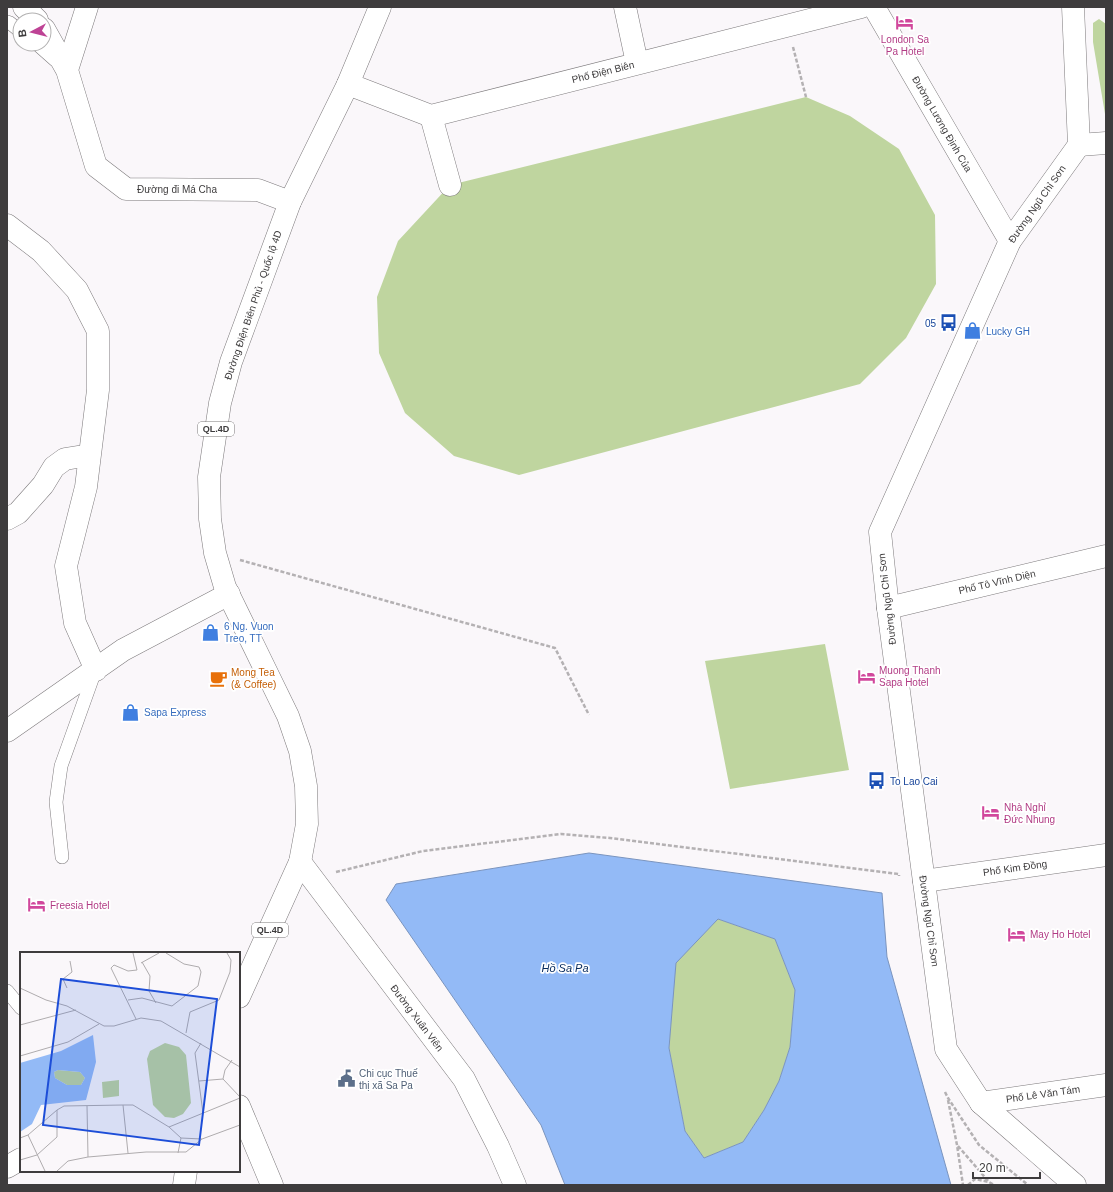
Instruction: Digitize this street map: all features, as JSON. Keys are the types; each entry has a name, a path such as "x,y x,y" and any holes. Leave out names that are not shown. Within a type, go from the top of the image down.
{"street":[{"path":"67,70 87,7"},
{"name":"Đường Điện Biên Phủ - Quốc lộ 4D","path":"240,996 306,870 306,786 300,751 288,716 225,587 215,553 210,519 209,476 220,403 231,362 290,202 348,84 380,7"},
{"path":"625,7 637,63"},
{"name":"Phố Điện Biên","path":"431,116 861,7"},
{"name":"Đường Lương Định Của","path":"874,7 1010,241"},
{"path":"1073,7 1079,145 1106,143"},
{"name":"Đường đi Má Cha","path":"52,44 67,70 96,166 126,189 258,190 290,202"},
{"path":"348,84 431,116 450,185"},
{"name":"Đường Ngũ Chỉ Sơn","path":"1076,1185 981,1103 946,1049 888,608 880,532 1010,241 1079,145"},
{"path":"7,225 42,251 78,290 98,331 98,390 86,487 66,566 75,624 96,670"},
{"path":"7,519 18,513 43,485 54,467 65,459 90,455"},
{"name":"Phố Tô Vĩnh Diện","path":"888,608 1106,556"},
{"path":"7,731 123,650 229,594"},
{"name":"Phố Kim Đồng","path":"924,881 1106,855"},
{"name":"Đường Xuân Viên","path":"306,870 464,1079 498,1146 515,1185"},
{"name":"Phố Lê Văn Tám","path":"981,1103 1106,1085"},
{"path":"240,1108 272,1185"},
{"path":"7,1167 20,1159"},
{"path":"184,1185 186,1172"}],"lane":[{"path":"46,52 67,70"},
{"path":"62,857 56,802 61,766 96,670"},
{"path":"7,991 20,1007"}],"path":[{"path":"787,26 806,97"},
{"path":"215,553 555,648 589,715"},
{"path":"306,870 423,851 561,834 610,838 899,874 900,882"},
{"path":"945,1091 979,1145 1028,1185"},
{"path":"948,1098 963,1185"},
{"path":"957,1145 991,1184"},
{"path":"968,1185 975,1179 991,1184"}],"green space":[{"path":"1099,19 1106,24 1106,115 1093,42 1093,23"},
{"path":"806,97 850,116 899,149 935,215 936,284 906,338 860,384 519,475 454,456 405,413 379,353 377,297 398,241 450,185"},
{"path":"825,644 849,770 730,789 705,661"},
{"path":"718,919 775,939 795,990 790,1047 779,1081 764,1110 743,1142 704,1158 685,1131 669,1048 675,963"}],"water":[{"name":"Hồ Sa Pa","path":"589,853 882,893 887,957 951,1185 565,1185 541,1125 386,900 396,884","holes":["718,919 775,939 795,990 790,1047 779,1081 764,1110 743,1142 704,1158 685,1131 669,1048 676,963"]}],"place":[{"name":"London Sa Pa Hotel","path":"905,22"},
{"name":"05","path":"949,323"},
{"name":"Lucky GH","path":"973,331"},
{"name":"6 Ng. Vuon Treo, TT","path":"211,632"},
{"name":"Muong Thanh Sapa Hotel","path":"866,676"},
{"name":"Mong Tea (& Coffee)","path":"218,678"},
{"name":"Sapa Express","path":"131,712"},
{"name":"To Lao Cai","path":"877,781"},
{"name":"Nhà Nghỉ Đức Nhung","path":"991,813"},
{"name":"Freesia Hotel","path":"37,905"},
{"name":"May Ho Hotel","path":"1017,934"},
{"name":"Chi cục Thuế thị xã Sa Pa","path":"346,1079"}]}
